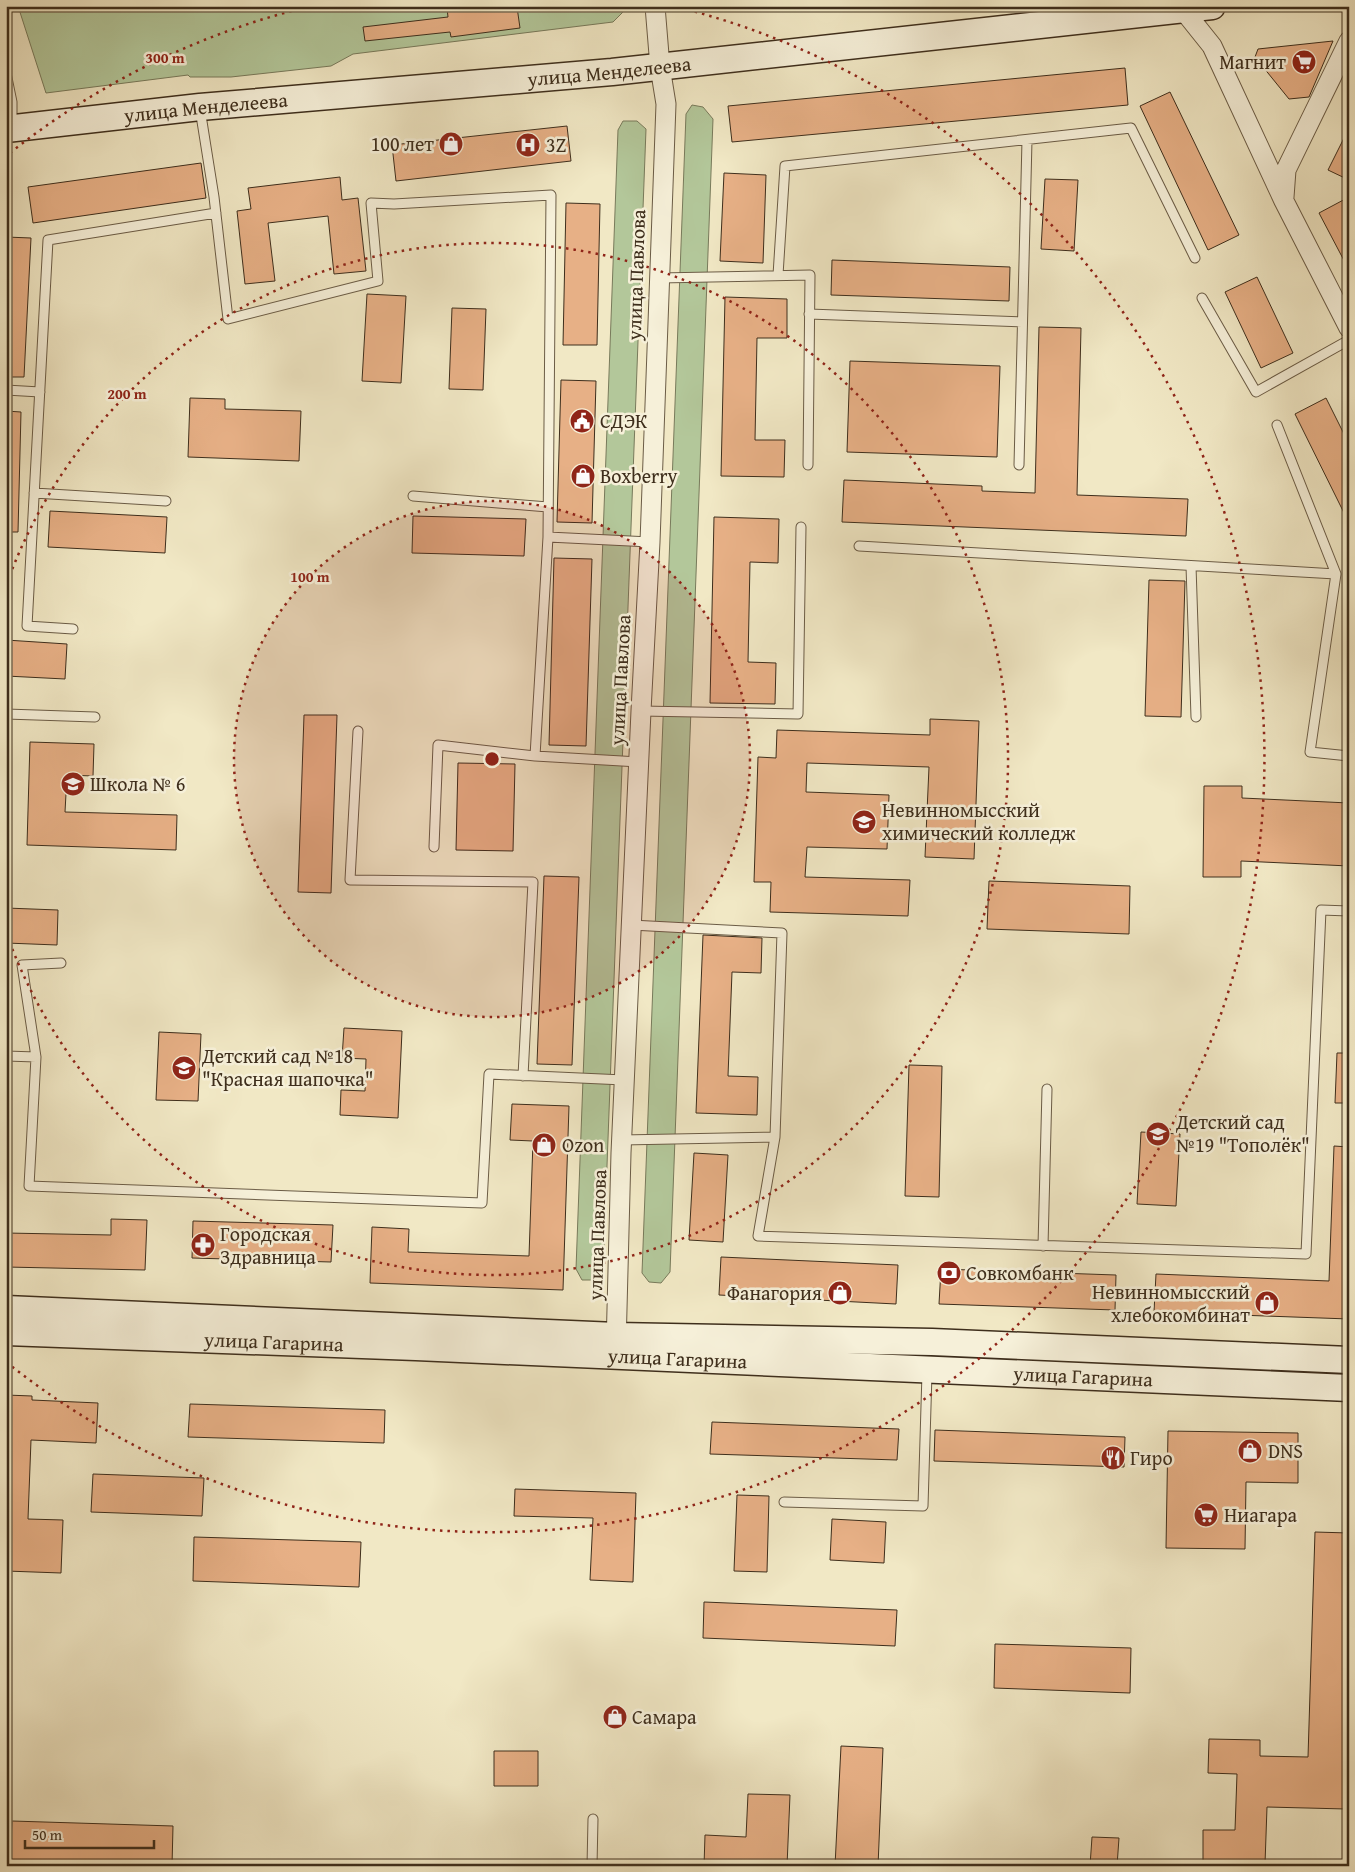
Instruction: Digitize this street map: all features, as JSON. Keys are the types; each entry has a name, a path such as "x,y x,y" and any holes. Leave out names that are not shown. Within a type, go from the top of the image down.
{"main road":[{"name":"улица Менделеева","path":"9,129 200,107 660,67 1212,6"},
{"name":"улица Гагарина","path":"6,1309 616,1346 927,1370 1349,1388"},
{"name":"улица Гагарина","path":"6,1332 616,1346 932,1342 1349,1360"}],"street":[{"name":"улица Павлова","path":"616,1346 624,1080 650,542 658,278 666,104 660,67 655,6"},
{"path":"1181,8 1212,46 1284,201 1349,328"},
{"path":"1284,201 1286,170 1349,41"}],"lane":[{"path":"6,73 12,102 9,129"},
{"path":"200,107 216,213 228,319 378,281 371,203 394,204 551,195 548,537 535,756"},
{"path":"778,275 785,166 1132,128 1195,258"},
{"path":"1019,465 1027,140"},
{"path":"73,629 27,626 48,240 216,213"},
{"path":"658,278 810,275 808,465"},
{"path":"1202,298 1256,392 1349,340"},
{"path":"809,314 1022,322"},
{"path":"6,390 40,392"},
{"path":"1278,425 1336,574 1310,752 1349,756"},
{"path":"34,493 166,501"},
{"path":"413,496 548,507"},
{"path":"641,711 798,714 801,527"},
{"path":"548,537 650,542"},
{"path":"859,546 1336,574"},
{"path":"1191,566 1196,718"},
{"path":"6,714 96,717"},
{"path":"358,731 350,880 533,882 523,1076"},
{"path":"434,847 438,745 535,756 639,762"},
{"path":"631,925 782,933 775,1137 758,1236 1306,1254 1321,910 1349,911"},
{"path":"61,964 22,965 36,1057 29,1186 482,1204 489,1074 624,1080"},
{"path":"6,1056 36,1057"},
{"path":"1043,1246 1047,1089"},
{"path":"622,1140 775,1137"},
{"path":"784,1502 923,1506 927,1370"},
{"path":"592,1866 594,1819"}],"green space":[{"path":"18,6 629,6 613,22 353,54 331,66 231,77 190,77 188,75 46,93"},
{"path":"692,105 703,107 713,119 670,1272 661,1283 649,1282 642,1273 686,114"},
{"path":"623,121 637,121 646,129 603,1272 597,1280 582,1280 576,1269 618,130"}],"building":[{"path":"459,6 505,6 505,9 517,7 520,28 451,37 450,32 365,41 363,27 448,17 447,8"},
{"path":"1333,41 1309,97 1289,99 1255,57 1258,49"},
{"path":"1125,68 1128,105 732,142 728,106"},
{"path":"1170,92 1239,235 1208,250 1140,106"},
{"path":"567,126 571,161 396,181 392,145"},
{"path":"1349,128 1349,180 1328,170"},
{"path":"201,163 206,198 33,223 28,187"},
{"path":"724,173 766,175 763,263 720,261"},
{"path":"340,177 342,200 358,198 366,271 334,274 328,216 268,223 275,281 245,284 237,211 251,209 248,188"},
{"path":"1045,179 1078,180 1074,251 1041,249"},
{"path":"1349,197 1349,270 1319,213"},
{"path":"566,203 600,204 597,345 563,345"},
{"path":"6,237 31,238 24,377 6,377"},
{"path":"832,260 1010,267 1009,301 831,295"},
{"path":"1257,277 1293,353 1261,368 1225,292"},
{"path":"367,294 406,296 401,383 362,381"},
{"path":"725,297 787,299 787,338 757,338 755,440 785,440 784,477 721,476"},
{"path":"452,308 486,309 483,390 449,389"},
{"path":"1039,327 1081,328 1077,495 1188,499 1186,536 842,522 844,480 982,486 982,491 1035,493"},
{"path":"850,361 1000,366 997,457 847,452"},
{"path":"561,380 596,381 592,523 557,522"},
{"path":"190,398 225,399 225,409 301,411 299,461 188,457"},
{"path":"1326,398 1349,444 1349,523 1295,414"},
{"path":"6,411 21,412 18,532 6,532"},
{"path":"50,511 167,517 165,553 48,547"},
{"path":"413,516 526,519 524,556 412,553"},
{"path":"714,517 779,519 778,563 750,562 748,662 776,663 775,704 710,703"},
{"path":"554,558 592,559 586,746 549,745"},
{"path":"1149,580 1185,581 1181,717 1145,716"},
{"path":"6,640 67,644 65,679 6,676"},
{"path":"304,715 337,715 331,893 298,892"},
{"path":"930,719 979,721 974,859 925,857 929,767 807,763 806,792 889,795 887,849 807,847 805,877 910,880 908,916 770,912 771,882 754,882 758,757 776,758 777,730 930,735"},
{"path":"30,742 94,744 93,776 67,775 65,812 177,815 176,850 27,845"},
{"path":"458,763 515,764 513,851 456,850"},
{"path":"1204,786 1242,786 1242,798 1349,803 1349,866 1241,861 1241,877 1203,877"},
{"path":"544,876 579,877 572,1065 537,1064"},
{"path":"989,881 1130,886 1129,934 987,929"},
{"path":"6,908 58,910 57,945 6,943"},
{"path":"703,935 762,938 761,973 732,972 728,1076 758,1077 757,1115 696,1113"},
{"path":"344,1028 402,1031 398,1118 340,1115 341,1090 365,1091 366,1059 342,1058"},
{"path":"159,1032 201,1034 198,1101 156,1100"},
{"path":"1337,1053 1349,1053 1349,1103 1335,1103"},
{"path":"909,1065 942,1066 939,1197 905,1196"},
{"path":"512,1104 569,1106 563,1290 370,1283 372,1227 409,1229 408,1252 529,1256 533,1141 510,1140"},
{"path":"1141,1132 1180,1134 1176,1206 1137,1204"},
{"path":"1334,1146 1349,1147 1349,1319 1154,1312 1156,1274 1329,1281"},
{"path":"694,1153 728,1155 723,1242 689,1240"},
{"path":"111,1219 147,1220 145,1270 6,1267 6,1233 111,1235"},
{"path":"193,1221 333,1225 331,1262 192,1258"},
{"path":"721,1257 898,1265 896,1304 719,1295"},
{"path":"941,1269 1116,1275 1115,1310 939,1304"},
{"path":"6,1395 32,1396 32,1400 98,1403 96,1443 31,1440 28,1519 63,1520 61,1573 6,1571"},
{"path":"190,1404 385,1410 384,1443 188,1437"},
{"path":"712,1422 899,1429 897,1460 710,1454"},
{"path":"935,1430 1125,1437 1124,1467 934,1461"},
{"name":"Ниагара","path":"1168,1431 1298,1433 1298,1483 1246,1482 1245,1549 1166,1548"},
{"path":"93,1474 204,1478 202,1516 91,1512"},
{"path":"515,1489 636,1493 633,1582 590,1580 593,1518 514,1516"},
{"path":"737,1495 769,1496 767,1572 734,1571"},
{"path":"832,1519 886,1522 884,1563 830,1560"},
{"path":"1315,1532 1349,1533 1349,1712 1346,1809 1267,1807 1265,1864 1203,1864 1203,1830 1235,1830 1237,1774 1208,1773 1209,1739 1260,1740 1260,1756 1308,1757"},
{"path":"194,1537 361,1542 359,1587 193,1581"},
{"path":"704,1602 897,1610 895,1646 703,1638"},
{"path":"995,1644 1131,1648 1130,1693 994,1688"},
{"path":"841,1746 883,1748 878,1866 835,1866"},
{"path":"494,1751 538,1751 538,1786 494,1786"},
{"path":"748,1794 790,1795 787,1866 704,1866 705,1835 746,1837"},
{"path":"12,1821 173,1826 172,1866 10,1862"},
{"path":"1092,1837 1119,1838 1117,1866 1090,1866"}],"place":[{"name":"Магнит","path":"1304,62"},
{"name":"100 лет","path":"451,144"},
{"name":"3Z","path":"528,145"},
{"name":"СДЭК","path":"582,421"},
{"name":"Boxberry","path":"583,476"},
{"name":"Школа № 6","path":"73,784"},
{"name":"Невинномысский химический колледж","path":"864,822"},
{"name":"Детский сад №18 \"Красная шапочка\"","path":"184,1068"},
{"name":"Детский сад №19 \"Тополёк\"","path":"1158,1134"},
{"name":"Ozon","path":"544,1145"},
{"name":"Городская Здравница","path":"203,1245"},
{"name":"Совкомбанк","path":"949,1273"},
{"name":"Фанагория","path":"840,1293"},
{"name":"Невинномысский хлебокомбинат","path":"1267,1303"},
{"name":"DNS","path":"1250,1451"},
{"name":"Гиро","path":"1113,1458"},
{"name":"Ниагара","path":"1206,1515"},
{"name":"Самара","path":"615,1717"}]}
